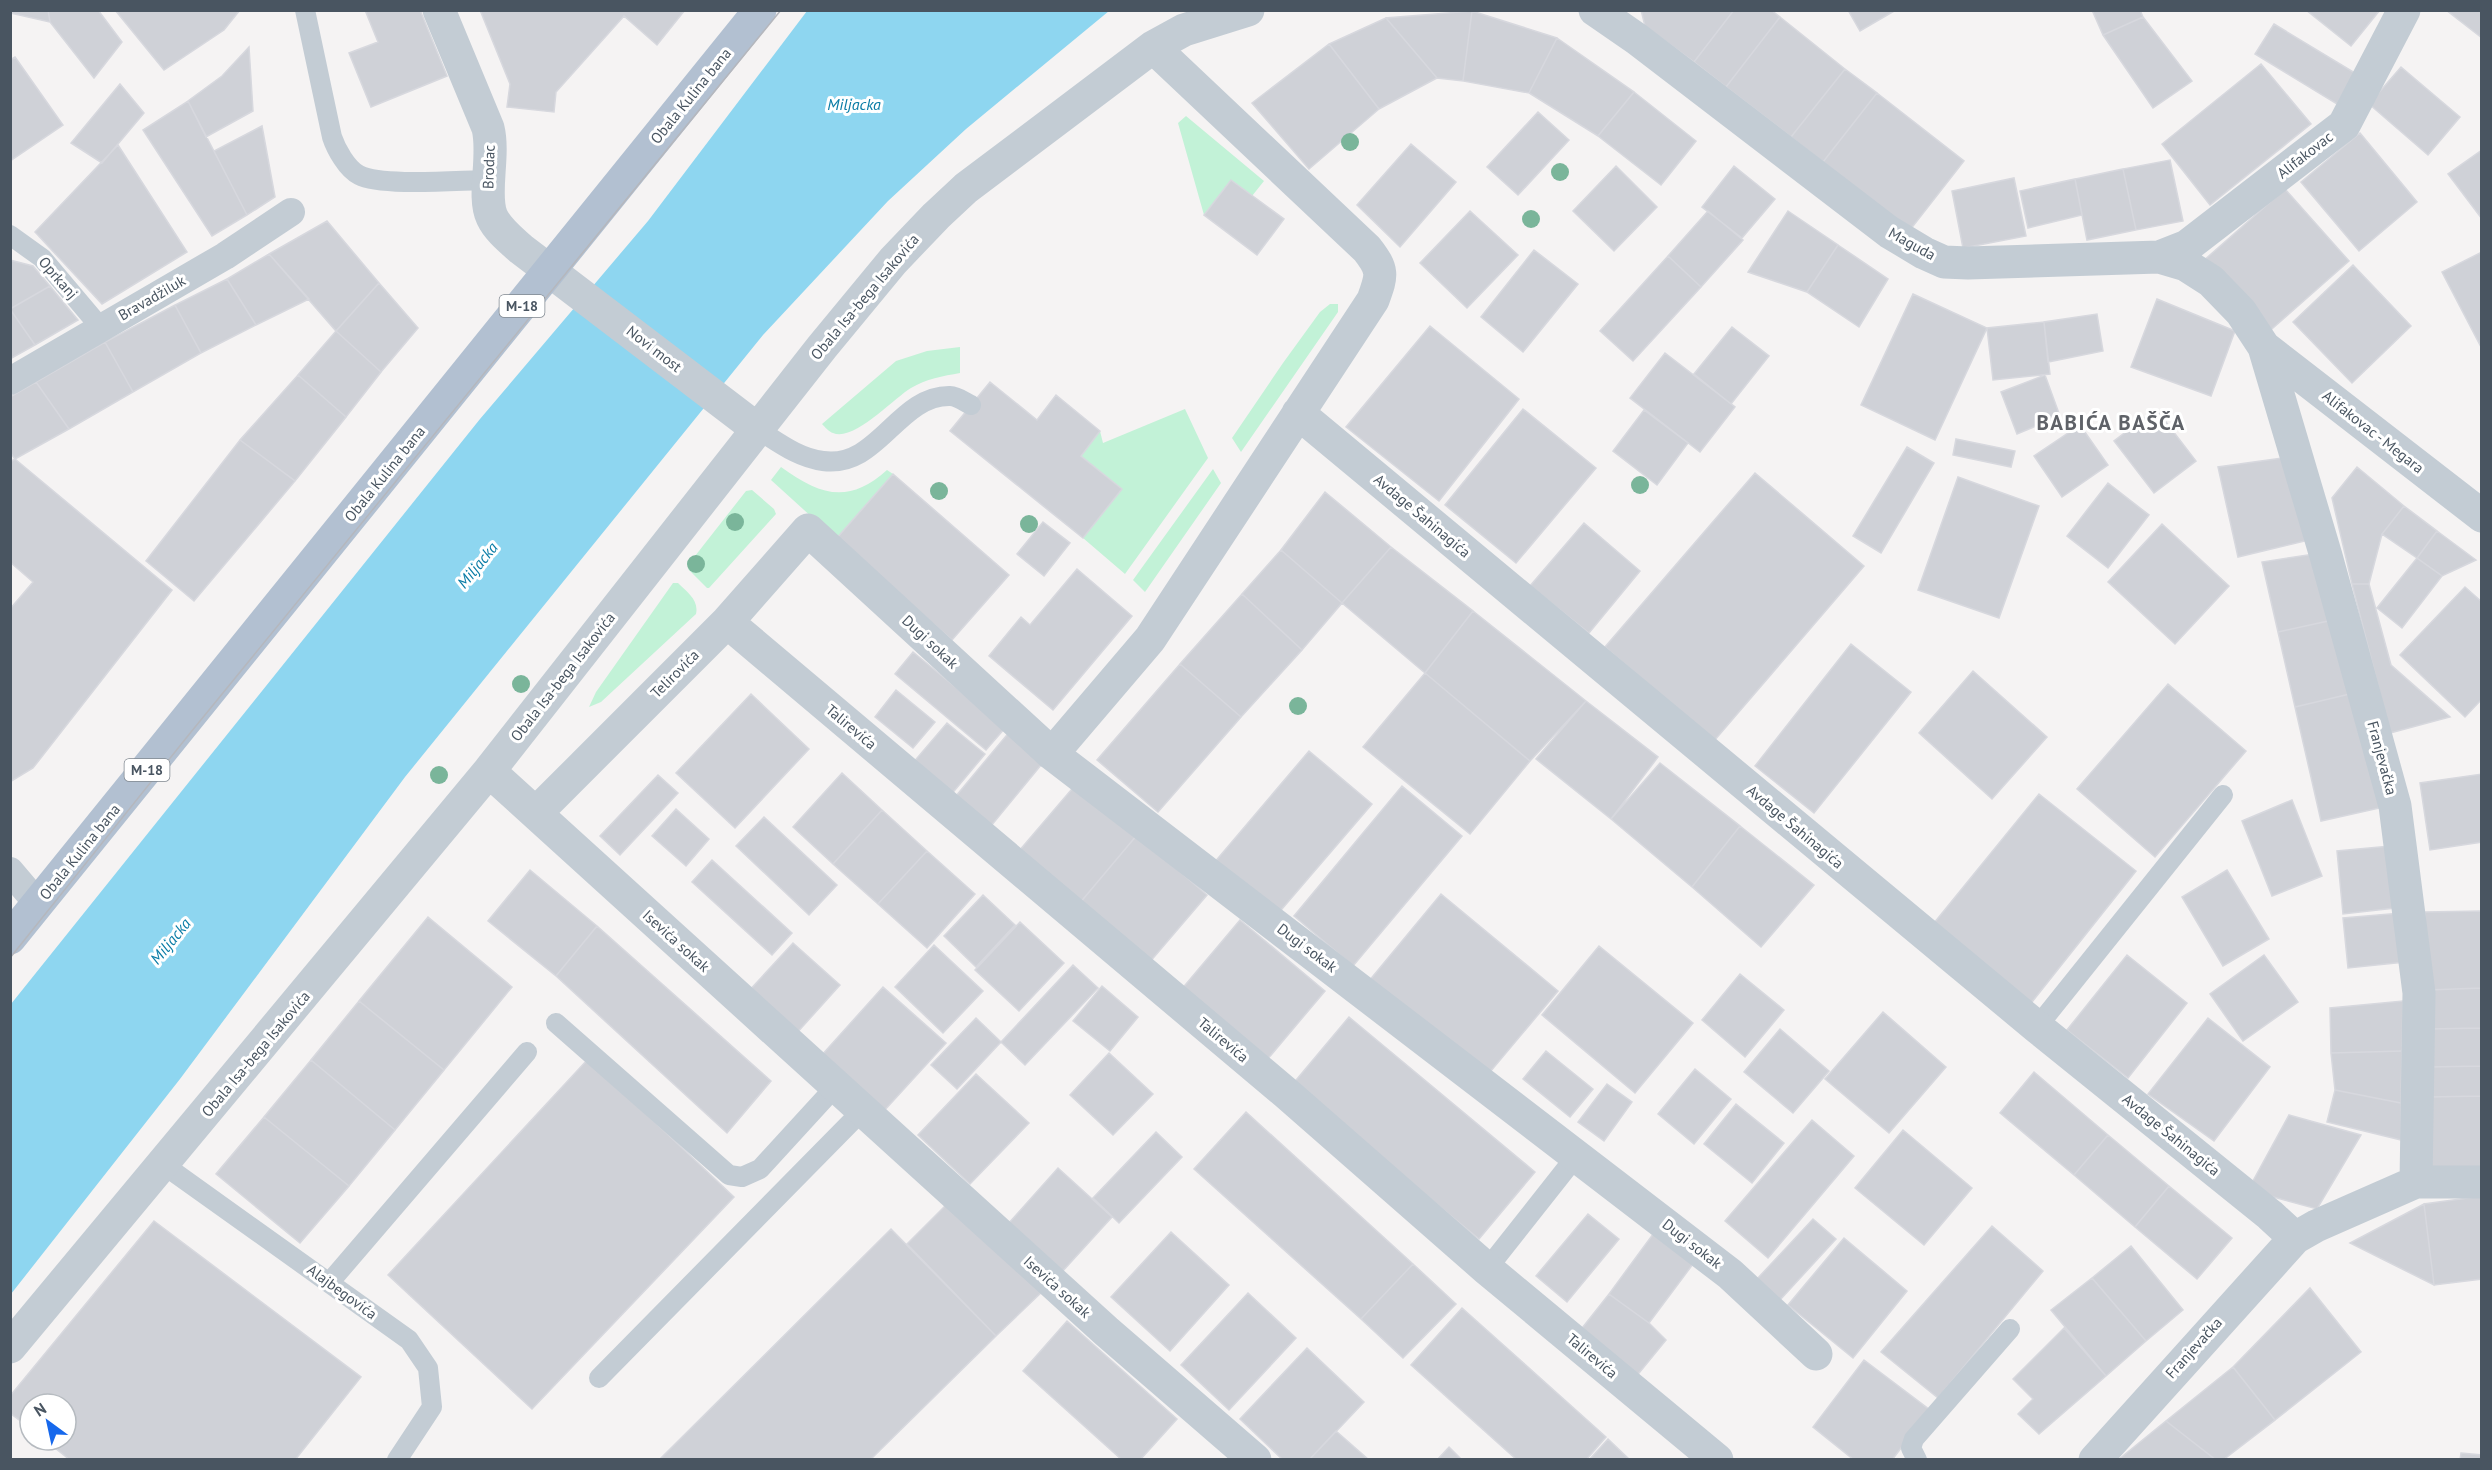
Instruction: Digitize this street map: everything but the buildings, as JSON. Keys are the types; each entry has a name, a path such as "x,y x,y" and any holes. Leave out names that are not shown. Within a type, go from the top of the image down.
{"main road":[{"name":"Obala Kulina bana","path":"10,938 563,280 760,10"}],"street":[{"name":"Brodac","path":"439,10 488,128 492,144 488,196 492,217 501,230 521,249 563,280"},
{"name":"Obala Isa-bega Isakovića","path":"10,1347 164,1165 489,771 757,429 886,269 966,188 1153,47 1184,30 1248,10"},
{"name":"Maguda","path":"1595,10 1637,39 1889,232 1934,257 1944,262 1968,263 2159,257 2186,265 2211,281 2241,312 2264,347"},
{"name":"Alifakovac","path":"2159,257 2187,246 2344,125 2404,10"},
{"path":"1052,754 1150,639 1372,300 1380,280 1379,265 1367,249 1153,47"},
{"name":"Bravadžiluk","path":"10,381 225,256 291,212"},
{"name":"Novi most","path":"563,280 757,429"},
{"name":"Alifakovac - Megara","path":"2264,347 2481,516"},
{"name":"Franjevačka","path":"2096,1460 2295,1238 2316,1226 2416,1182 2419,993 2395,806 2326,556 2264,347"},
{"name":"Avdage Šahinagića","path":"1298,413 2037,1027 2270,1215 2295,1238"},
{"name":"Dugi sokak","path":"808,530 1052,754 1578,1155 1730,1274 1816,1354"},
{"name":"Telirovića","path":"536,813 727,622 808,530"},
{"name":"Talirevića","path":"727,622 1286,1093 1487,1269 1717,1460"},
{"name":"Isevića sokak","path":"489,771 1106,1331 1255,1460"},
{"path":"10,871 38,904"},
{"path":"2416,1182 2481,1182"}],"lane":[{"path":"305,10 332,137 336,149 357,175 381,181 490,180"},
{"name":"Oprkanj","path":"10,235 42,258 101,328"},
{"path":"757,429 800,455 824,461 840,460 860,454 874,445 901,419 919,406 935,399 952,396 971,405"},
{"path":"2037,1027 2223,795"},
{"path":"556,1023 729,1175 742,1177 760,1169 836,1086"},
{"path":"328,1282 527,1052"},
{"path":"599,1378 863,1110"},
{"path":"1487,1269 1578,1155"},
{"name":"Alajbegovića","path":"164,1165 409,1340 428,1368 432,1407 397,1460"},
{"path":"1917,1460 1911,1449 1914,1439 2010,1329"}],"green space":[{"path":"1186,116 1264,181 1252,196 1231,180 1204,215 1178,123"},
{"path":"1330,304 1338,304 1338,312 1241,452 1232,438 1320,312"},
{"path":"960,347 960,373 935,378 917,385 874,418 852,431 842,434 833,433 822,424 896,361 927,351"},
{"path":"1185,409 1208,458 1125,574 1083,538 1122,489 1081,456 1100,431 1103,443"},
{"path":"781,467 809,484 834,492 847,492 859,488 887,470 893,474 836,539 771,480"},
{"path":"1213,469 1221,483 1145,592 1133,580"},
{"path":"752,490 774,509 776,514 707,588 688,569 688,565 746,491"},
{"path":"673,583 678,583 692,597 696,605 696,614 601,702 589,707 596,692"}],"water":[{"name":"Miljacka","path":"807,11 1109,11 966,129 888,201 763,335 405,777 180,1079 11,1294 11,1004 480,419 648,221"}],"tram line":[{"path":"10,958 191,732 781,10"}],"district":[{"name":"BABIĆA BAŠČA","path":"2111,423"}]}
